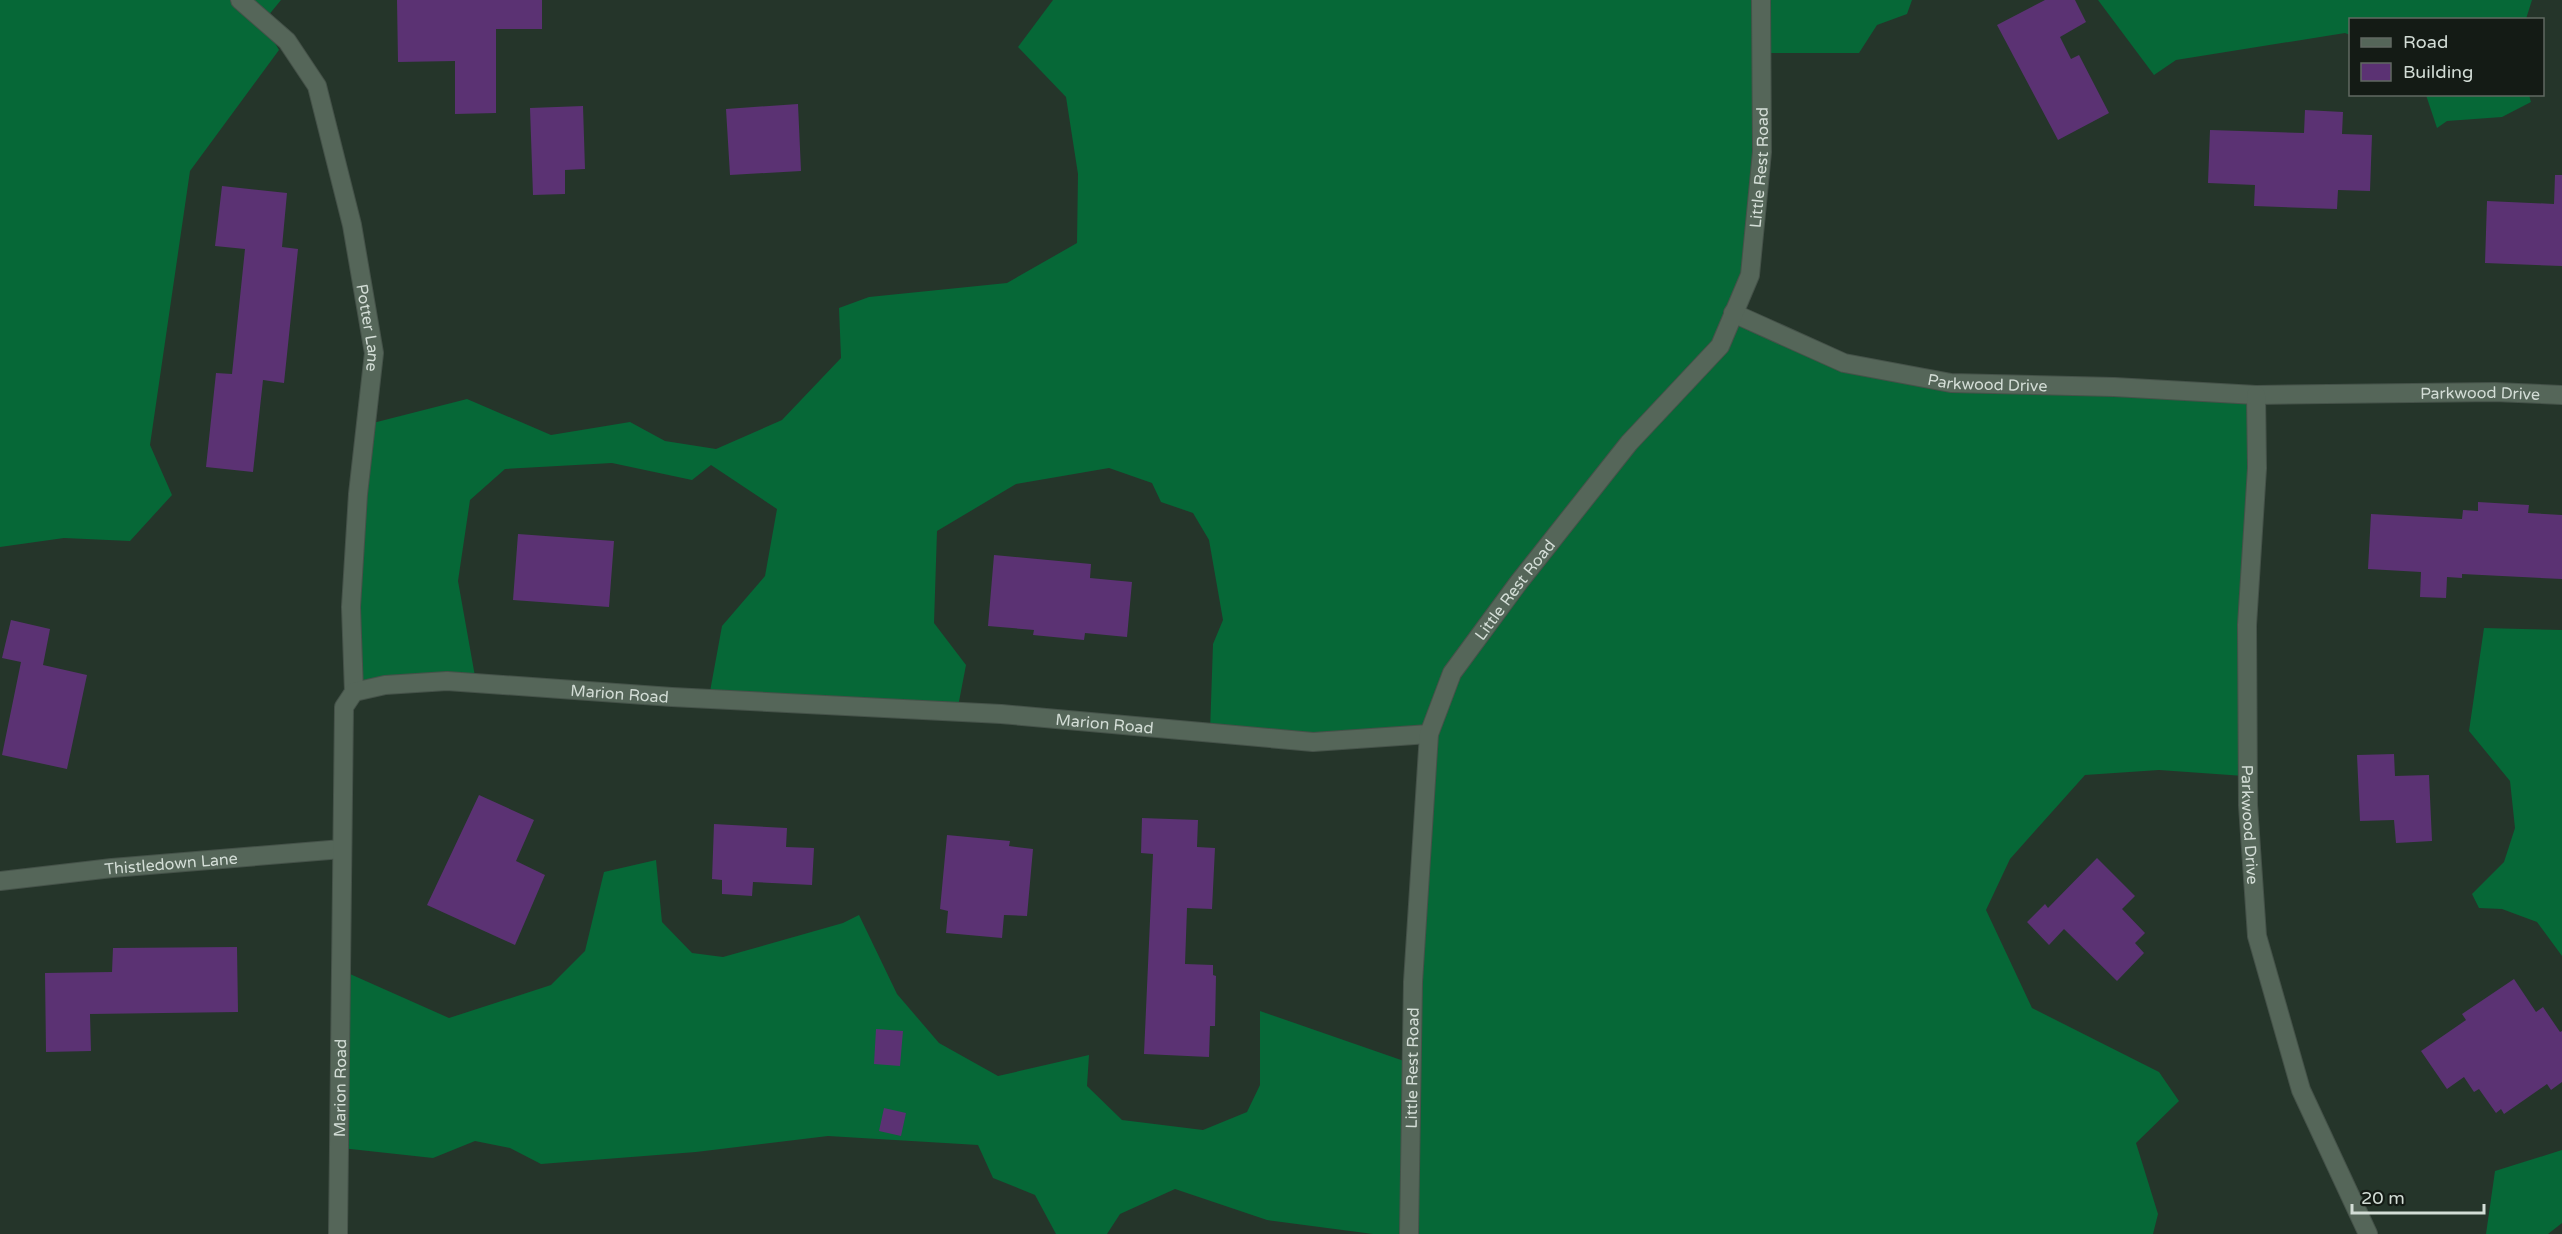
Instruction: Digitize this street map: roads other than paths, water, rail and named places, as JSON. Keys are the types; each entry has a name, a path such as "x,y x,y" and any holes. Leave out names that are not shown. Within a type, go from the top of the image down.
{"street":[{"name":"Potter Lane","path":"240,0 287,41 317,86 352,225 374,353 358,494 351,607 354,692"},
{"name":"Little Rest Road","path":"1409,1234 1413,982 1429,734 1452,673 1519,582 1629,443 1720,346 1750,275 1762,152 1761,0"},
{"name":"Parkwood Drive","path":"1733,313 1844,363 1950,383 2114,387 2256,395 2495,392 2562,395"},
{"name":"Parkwood Drive","path":"2256,395 2257,468 2247,637 2248,805 2257,936 2301,1090 2368,1234"},
{"name":"Marion Road","path":"339,1234 344,707 354,692 385,685 447,681 672,697 1001,714 1313,742 1429,734"},
{"name":"Thistledown Lane","path":"0,881 112,868 342,849"}]}
